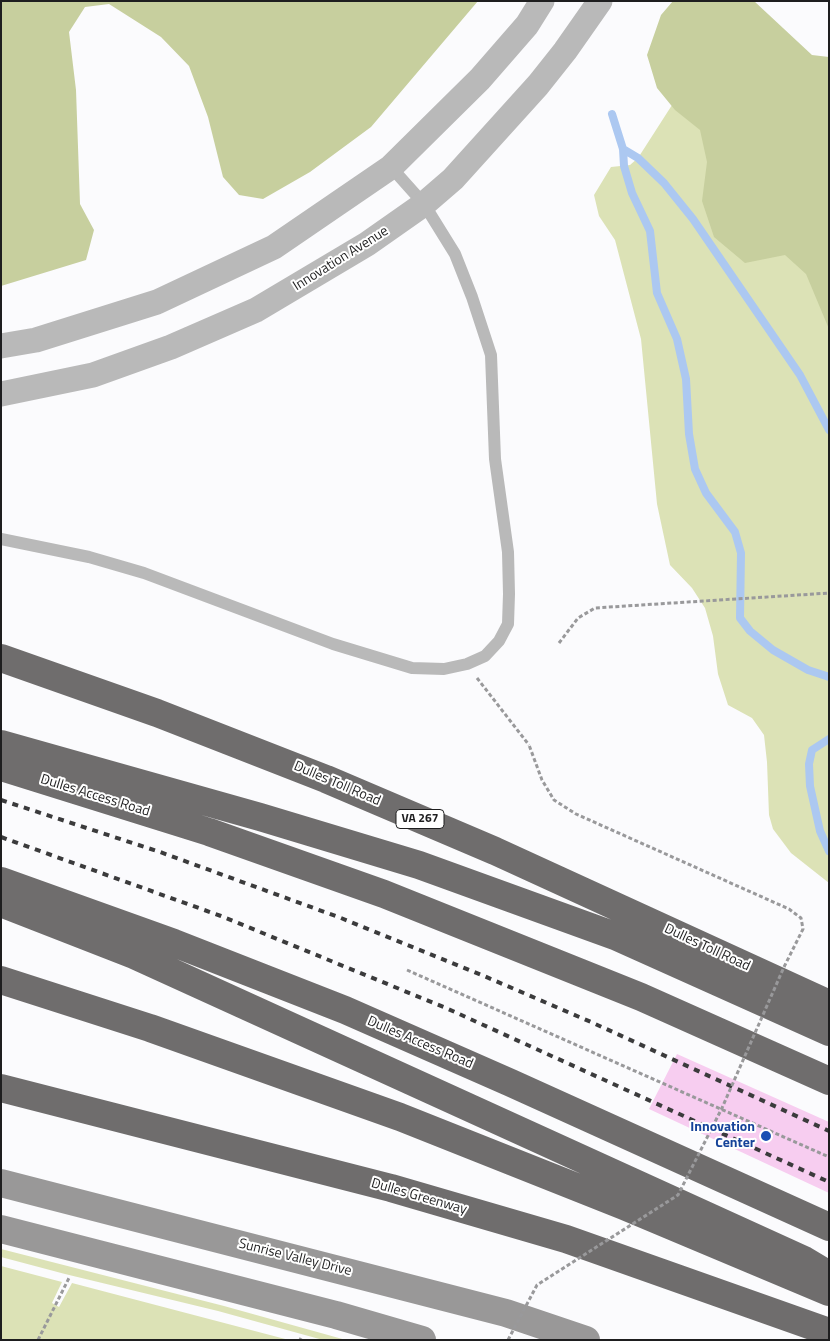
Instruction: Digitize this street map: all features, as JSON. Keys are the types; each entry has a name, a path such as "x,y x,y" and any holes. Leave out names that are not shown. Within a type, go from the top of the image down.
{"highway":[{"name":"Dulles Toll Road","path":"1,658 166,716 351,790 495,852 829,1004"},
{"path":"1,744 251,814 419,865 615,936 829,1032"},
{"name":"Dulles Access Road","path":"1,767 200,829 384,894 640,997 829,1081"},
{"name":"Dulles Access Road","path":"1,881 174,943 344,1010 512,1083 829,1227"},
{"path":"1,903 143,960 804,1260 829,1275"},
{"path":"1,980 150,1028 400,1117 624,1206 829,1292"},
{"name":"Dulles Greenway","path":"1,1088 382,1186 566,1239 829,1332"}],"main road":[{"name":"Sunrise Valley Drive","path":"1,1183 506,1313 586,1340"},
{"path":"1,1228 336,1315 422,1340"}],"street":[{"path":"1,346 36,340 102,321 157,302 274,247 391,168 480,79 527,24 542,1"},
{"name":"Innovation Avenue","path":"1,394 93,376 170,347 256,310 367,244 424,204 453,179 538,85 566,51 600,1"}],"lane":[{"path":"1,539 89,556 144,573 333,644 412,668 444,669 467,664 485,656 499,641 508,624 508,552 495,459 491,355 472,297 454,254 424,204 391,168"}],"path":[{"path":"559,643 578,618 595,608 829,593"},
{"path":"467,664 529,745 542,780 554,800 568,809 789,910 801,918 803,929 722,1108 678,1194 537,1285 508,1340"},
{"path":"407,970 829,1157"},
{"path":"38,1340 69,1278"}],"green space":[{"path":"1,1 478,1 371,127 310,172 263,199 239,195 223,177 208,117 189,66 161,37 109,4 85,7 69,32 76,90 80,204 94,230 86,260 1,286"},
{"path":"673,1 754,1 812,55 829,57 829,329 806,274 785,255 745,263 714,237 702,201 707,162 700,130 675,110 657,88 647,55 661,15"},
{"path":"690,77 829,97 829,883 791,853 773,829 769,815 764,735 752,718 728,705 718,674 713,636 705,608 692,588 670,565 657,504 641,339 615,240 599,216 594,195 611,167 630,165 638,158"},
{"path":"1,1249 224,1306 346,1340 323,1340 218,1311 65,1274 1,1257"},
{"path":"1,1266 62,1282 52,1303 59,1307 72,1283 289,1340 1,1340"}],"building":[{"path":"677,1054 829,1122 829,1193 649,1109"}],"waterway":[{"path":"612,114 623,149 624,166 632,193 650,231 657,293 677,339 686,379 689,434 695,469 706,493 735,532 741,553 740,618 750,631 773,650 808,670 829,677"},
{"path":"623,149 638,158 664,183 693,219 800,375 829,430"},
{"path":"829,739 812,750 809,764 810,786 820,831 829,851"}],"railway":[{"path":"1,800 160,852 341,918 591,1022 829,1131"},
{"path":"1,837 221,916 446,1008 829,1182"}],"place":[{"name":"Innovation Center","path":"766,1136"}]}
